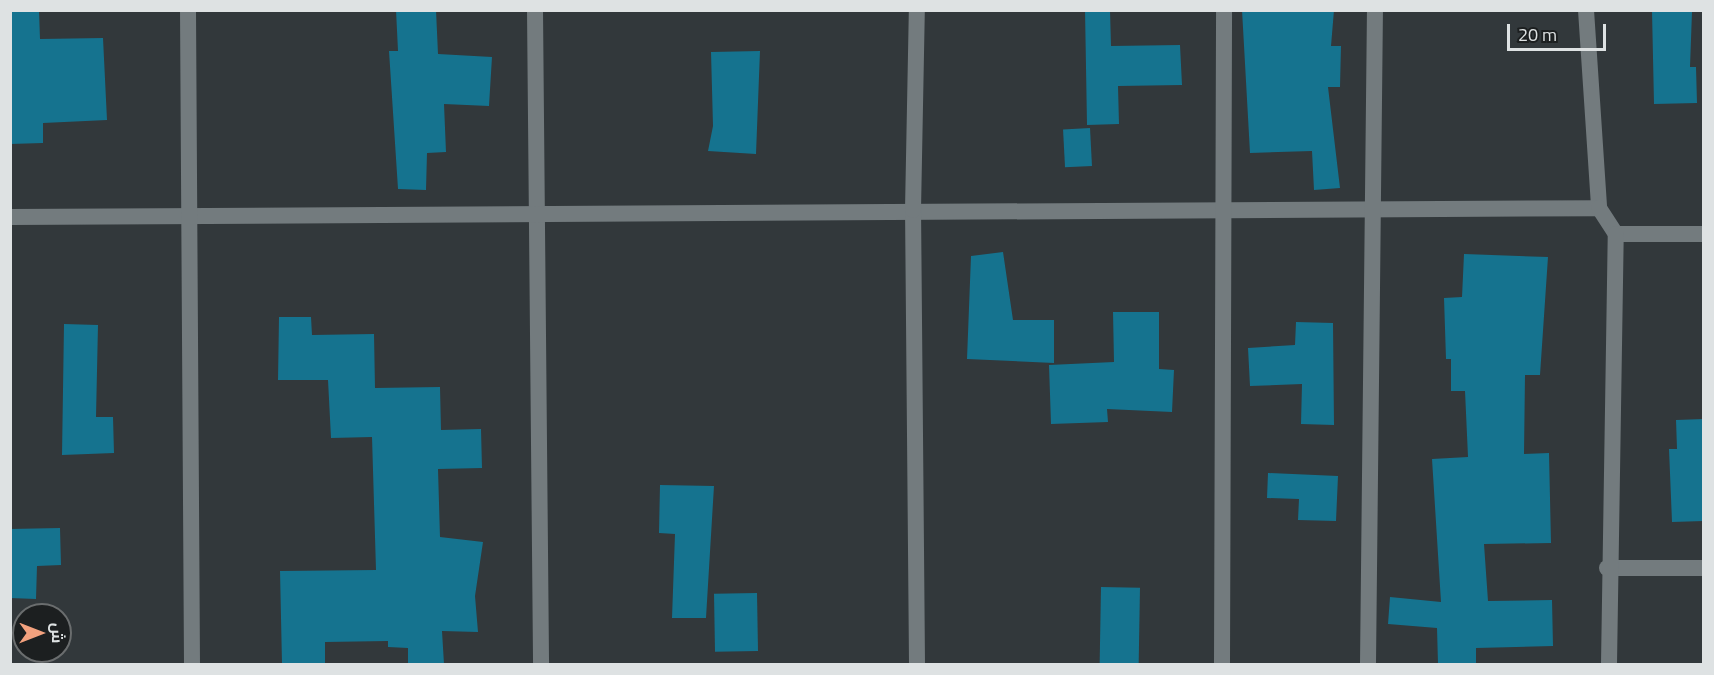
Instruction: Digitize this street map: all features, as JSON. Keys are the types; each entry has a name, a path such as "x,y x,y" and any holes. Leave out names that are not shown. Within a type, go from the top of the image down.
{"street":[{"path":"188,10 192,664"},
{"path":"535,10 534,213 541,664"},
{"path":"917,664 913,210 918,10"},
{"path":"1222,664 1224,10"},
{"path":"1368,664 1376,206 1375,10"},
{"path":"1586,10 1599,208 1616,234 1608,568 1609,664"},
{"path":"10,217 1376,206 1599,208"},
{"path":"1616,234 1704,234"},
{"path":"1608,568 1704,568"}],"building":[{"path":"10,10 39,10 40,39 103,38 107,120 43,123 43,143 10,144"},
{"path":"396,10 436,10 438,54 492,57 489,106 444,104 446,152 427,153 426,190 398,189 389,51 398,51"},
{"path":"1085,10 1110,10 1111,46 1180,45 1182,85 1118,86 1119,124 1087,125"},
{"path":"1242,10 1334,10 1331,46 1341,46 1340,87 1328,87 1340,188 1314,190 1312,151 1250,153"},
{"path":"1652,11 1692,12 1690,67 1696,67 1697,103 1654,104"},
{"path":"760,51 756,154 708,151 713,126 711,52"},
{"path":"1090,128 1092,166 1065,167 1063,129"},
{"path":"1003,252 1013,320 1054,320 1054,363 967,359 971,256"},
{"path":"1464,254 1548,257 1540,375 1525,375 1524,454 1549,453 1551,543 1484,544 1488,601 1552,600 1553,646 1476,648 1476,664 1438,664 1437,628 1388,624 1390,597 1441,602 1432,459 1468,457 1465,391 1451,391 1451,359 1446,359 1444,298 1462,297"},
{"path":"1113,312 1159,312 1159,369 1174,370 1172,412 1107,409 1108,422 1051,424 1049,365 1114,362"},
{"path":"279,317 311,317 312,335 374,334 375,388 440,387 441,430 481,429 482,468 438,469 440,537 483,542 475,596 478,632 442,631 444,664 408,664 408,648 388,647 388,641 325,642 325,664 282,664 280,571 376,570 372,437 331,438 328,380 278,380"},
{"path":"1296,322 1333,323 1334,425 1301,424 1302,384 1250,386 1248,348 1295,345"},
{"path":"64,324 98,325 96,417 113,417 114,453 62,455"},
{"path":"1704,419 1704,521 1672,522 1669,449 1677,449 1676,420"},
{"path":"1268,473 1338,476 1336,521 1298,520 1299,499 1267,498"},
{"path":"660,485 714,486 706,618 672,618 675,534 659,533"},
{"path":"60,528 61,565 37,566 36,599 10,598 10,529"},
{"path":"1101,587 1140,588 1139,664 1100,664"},
{"path":"757,593 758,651 715,652 714,594"}]}
